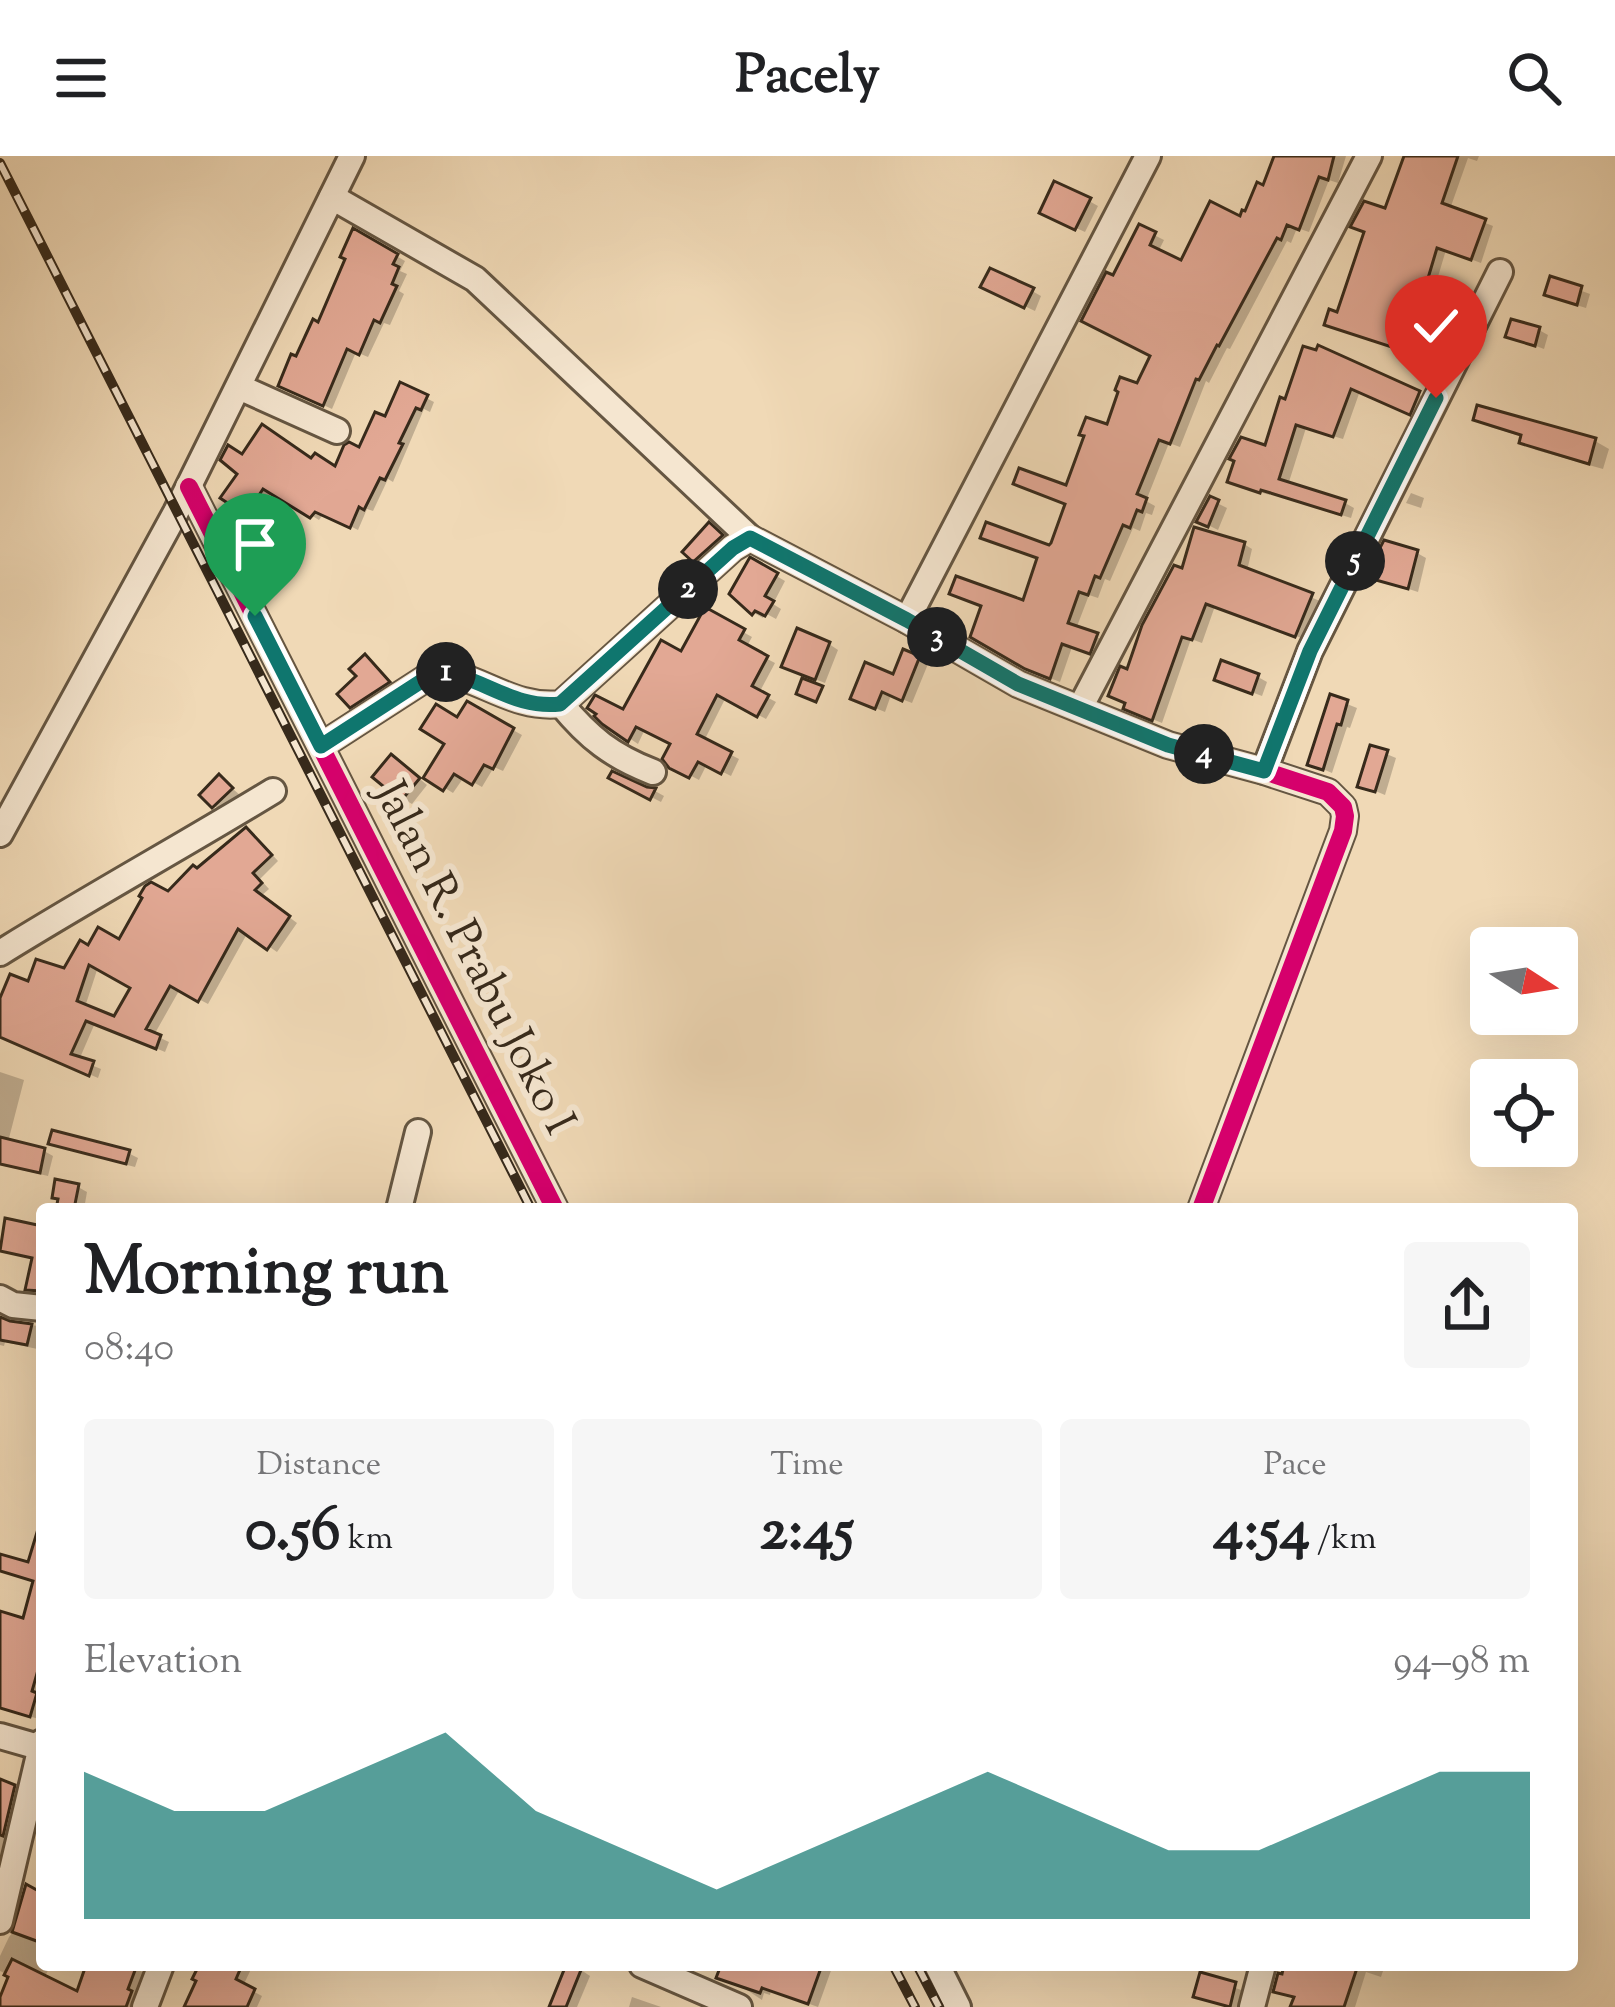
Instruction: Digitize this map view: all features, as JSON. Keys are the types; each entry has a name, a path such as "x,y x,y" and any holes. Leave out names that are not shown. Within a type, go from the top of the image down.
{"street":[{"path":"0,833 189,487 352,156"},
{"path":"907,620 1148,156"},
{"path":"1080,708 1369,156"},
{"path":"332,197 475,279 750,538 1018,684 1168,745 1328,792 1343,807 1345,823 1203,1203"},
{"path":"1264,771 1310,651 1500,272"},
{"path":"239,387 337,431"},
{"name":"Jalan R. Prabu Joko I","path":"189,487 552,1203"},
{"path":"321,746 434,673 453,675 511,699 544,706 560,704 733,548 750,538"},
{"path":"560,704 585,733 628,762 653,772"},
{"path":"0,953 274,790"},
{"path":"400,1203 418,1132"},
{"path":"0,1298 36,1307"},
{"path":"0,1736 36,1745"},
{"path":"0,1921 36,1771"},
{"path":"145,2007 159,1971"},
{"path":"655,1971 726,2004"},
{"path":"940,1971 958,2007"},
{"path":"1252,2007 1261,1971"}],"building":[{"path":"1274,156 1334,156 1328,180 1319,177 1299,230 1287,225 1281,240 1277,238 1196,379 1170,444 1159,440 1137,494 1147,498 1142,512 1137,510 1130,528 1123,525 1088,595 1079,592 1068,623 1098,633 1090,654 1062,644 1050,679 1025,669 970,637 981,606 949,594 956,576 1023,600 1037,558 980,538 986,522 1051,543 1065,504 1013,484 1019,468 1066,485 1086,417 1107,424 1120,377 1137,383 1150,356 1081,321 1106,272 1113,275 1139,224 1156,232 1150,245 1181,260 1210,201 1240,216 1257,182 1263,185"},
{"path":"1404,156 1458,156 1442,203 1486,219 1471,260 1437,248 1423,295 1458,306 1438,359 1324,325 1329,309 1337,312 1364,232 1350,227 1364,201 1385,208"},
{"path":"1054,181 1091,198 1075,230 1039,213"},
{"path":"353,228 398,254 392,284 397,286 380,323 374,320 359,355 347,349 323,406 278,386 291,354 296,356 313,319 318,322"},
{"path":"990,268 1034,288 1024,308 980,287"},
{"path":"1550,276 1582,286 1577,305 1544,295"},
{"path":"1511,319 1540,327 1535,346 1505,337"},
{"path":"1318,345 1420,391 1410,415 1351,389 1333,437 1296,425 1279,479 1346,500 1341,515 1227,482 1234,461 1229,459 1241,437 1265,445 1303,346 1316,350"},
{"path":"400,382 428,395 421,410 416,408 385,480 380,478 350,528 315,512 310,518 263,489 246,515 220,498 237,474 220,460 228,445 242,454 262,424 311,458 315,453 335,466 344,445 349,442 359,447 375,412 385,416"},
{"path":"1477,405 1596,438 1589,464 1519,443 1521,435 1473,420"},
{"path":"1210,496 1219,500 1208,527 1196,522"},
{"path":"709,522 723,535 693,562 682,552"},
{"path":"1194,527 1245,542 1239,565 1313,593 1295,637 1206,604 1192,640 1182,637 1152,721 1123,709 1125,703 1108,696 1120,666 1127,669 1142,625 1174,565 1182,568"},
{"path":"1384,540 1418,550 1408,589 1365,577"},
{"path":"750,557 778,573 765,596 774,601 765,616 755,611 752,615 729,594"},
{"path":"705,607 745,629 739,640 768,656 752,686 769,695 757,717 717,695 697,734 732,752 721,774 698,762 689,778 662,759 670,744 636,727 628,742 587,708 595,695 623,709 661,640 681,651"},
{"path":"797,628 830,642 815,680 781,667"},
{"path":"903,649 920,656 902,701 882,692 875,709 850,699 865,662 893,674"},
{"path":"365,654 390,682 350,708 337,694 356,676 349,669"},
{"path":"1221,660 1259,674 1252,694 1214,680"},
{"path":"802,678 823,686 816,702 796,694"},
{"path":"1330,694 1348,700 1323,770 1307,765"},
{"path":"467,701 514,728 493,769 484,765 472,785 454,774 443,791 423,778 444,744 420,729 436,704 457,717"},
{"path":"1370,745 1388,750 1375,792 1357,787"},
{"path":"391,754 420,778 401,801 372,777"},
{"path":"612,771 656,788 650,800 608,778"},
{"path":"219,774 233,788 212,808 199,795"},
{"path":"246,827 272,855 253,873 262,883 255,890 290,916 267,950 238,929 198,1002 170,986 146,1029 161,1035 156,1049 86,1021 71,1054 94,1061 89,1076 0,1037 0,998 10,974 28,981 36,959 64,968 80,940 88,945 98,927 119,939 145,886 151,882 168,891 193,865 197,868","holes":["89,965 130,988 114,1016 77,1001"]},
{"path":"52,1130 130,1150 126,1164 48,1144"},
{"path":"0,1137 45,1148 40,1173 0,1164"},
{"path":"55,1179 79,1184 75,1203 57,1203 52,1198"},
{"path":"5,1218 36,1225 36,1291 25,1290 32,1258 0,1251"},
{"path":"0,1317 32,1324 27,1345 0,1340"},
{"path":"36,1536 36,1677 32,1691 36,1696 30,1717 0,1708 0,1611 23,1618 33,1581 0,1571 0,1554 28,1562"},
{"path":"0,1779 15,1785 3,1836 0,1835"},
{"path":"26,1884 36,1890 36,1941 12,1932"},
{"path":"12,1959 77,1991 84,1971 135,1971 126,2007 0,2007 8,1977 4,1975"},
{"path":"196,1971 239,1971 236,1979 255,1989 247,2007 184,2007 196,1981 192,1979"},
{"path":"564,1971 581,1971 566,2007 549,2007"},
{"path":"719,1971 820,1971 808,2004 716,1978"},
{"path":"1356,1971 1344,2007 1290,2007 1294,1997 1273,1992 1278,1973"},
{"path":"1200,1972 1236,1982 1230,2007 1193,1997"}],"railway":[{"path":"0,163 528,1203"},
{"path":"896,1971 915,2007"},
{"path":"920,1971 939,2007"}],"cycle path":[{"path":"189,487 552,1203"},
{"path":"321,746 434,673 465,678 526,702 561,704 733,548 750,538 1018,684 1168,745 1328,792 1343,807 1343,831 1203,1203"}],"route":[{"path":"255,616 321,746 434,673 445,672 511,699 544,706 560,704 733,548 750,538 1018,684 1168,745 1264,771 1310,651 1436,398"}]}
